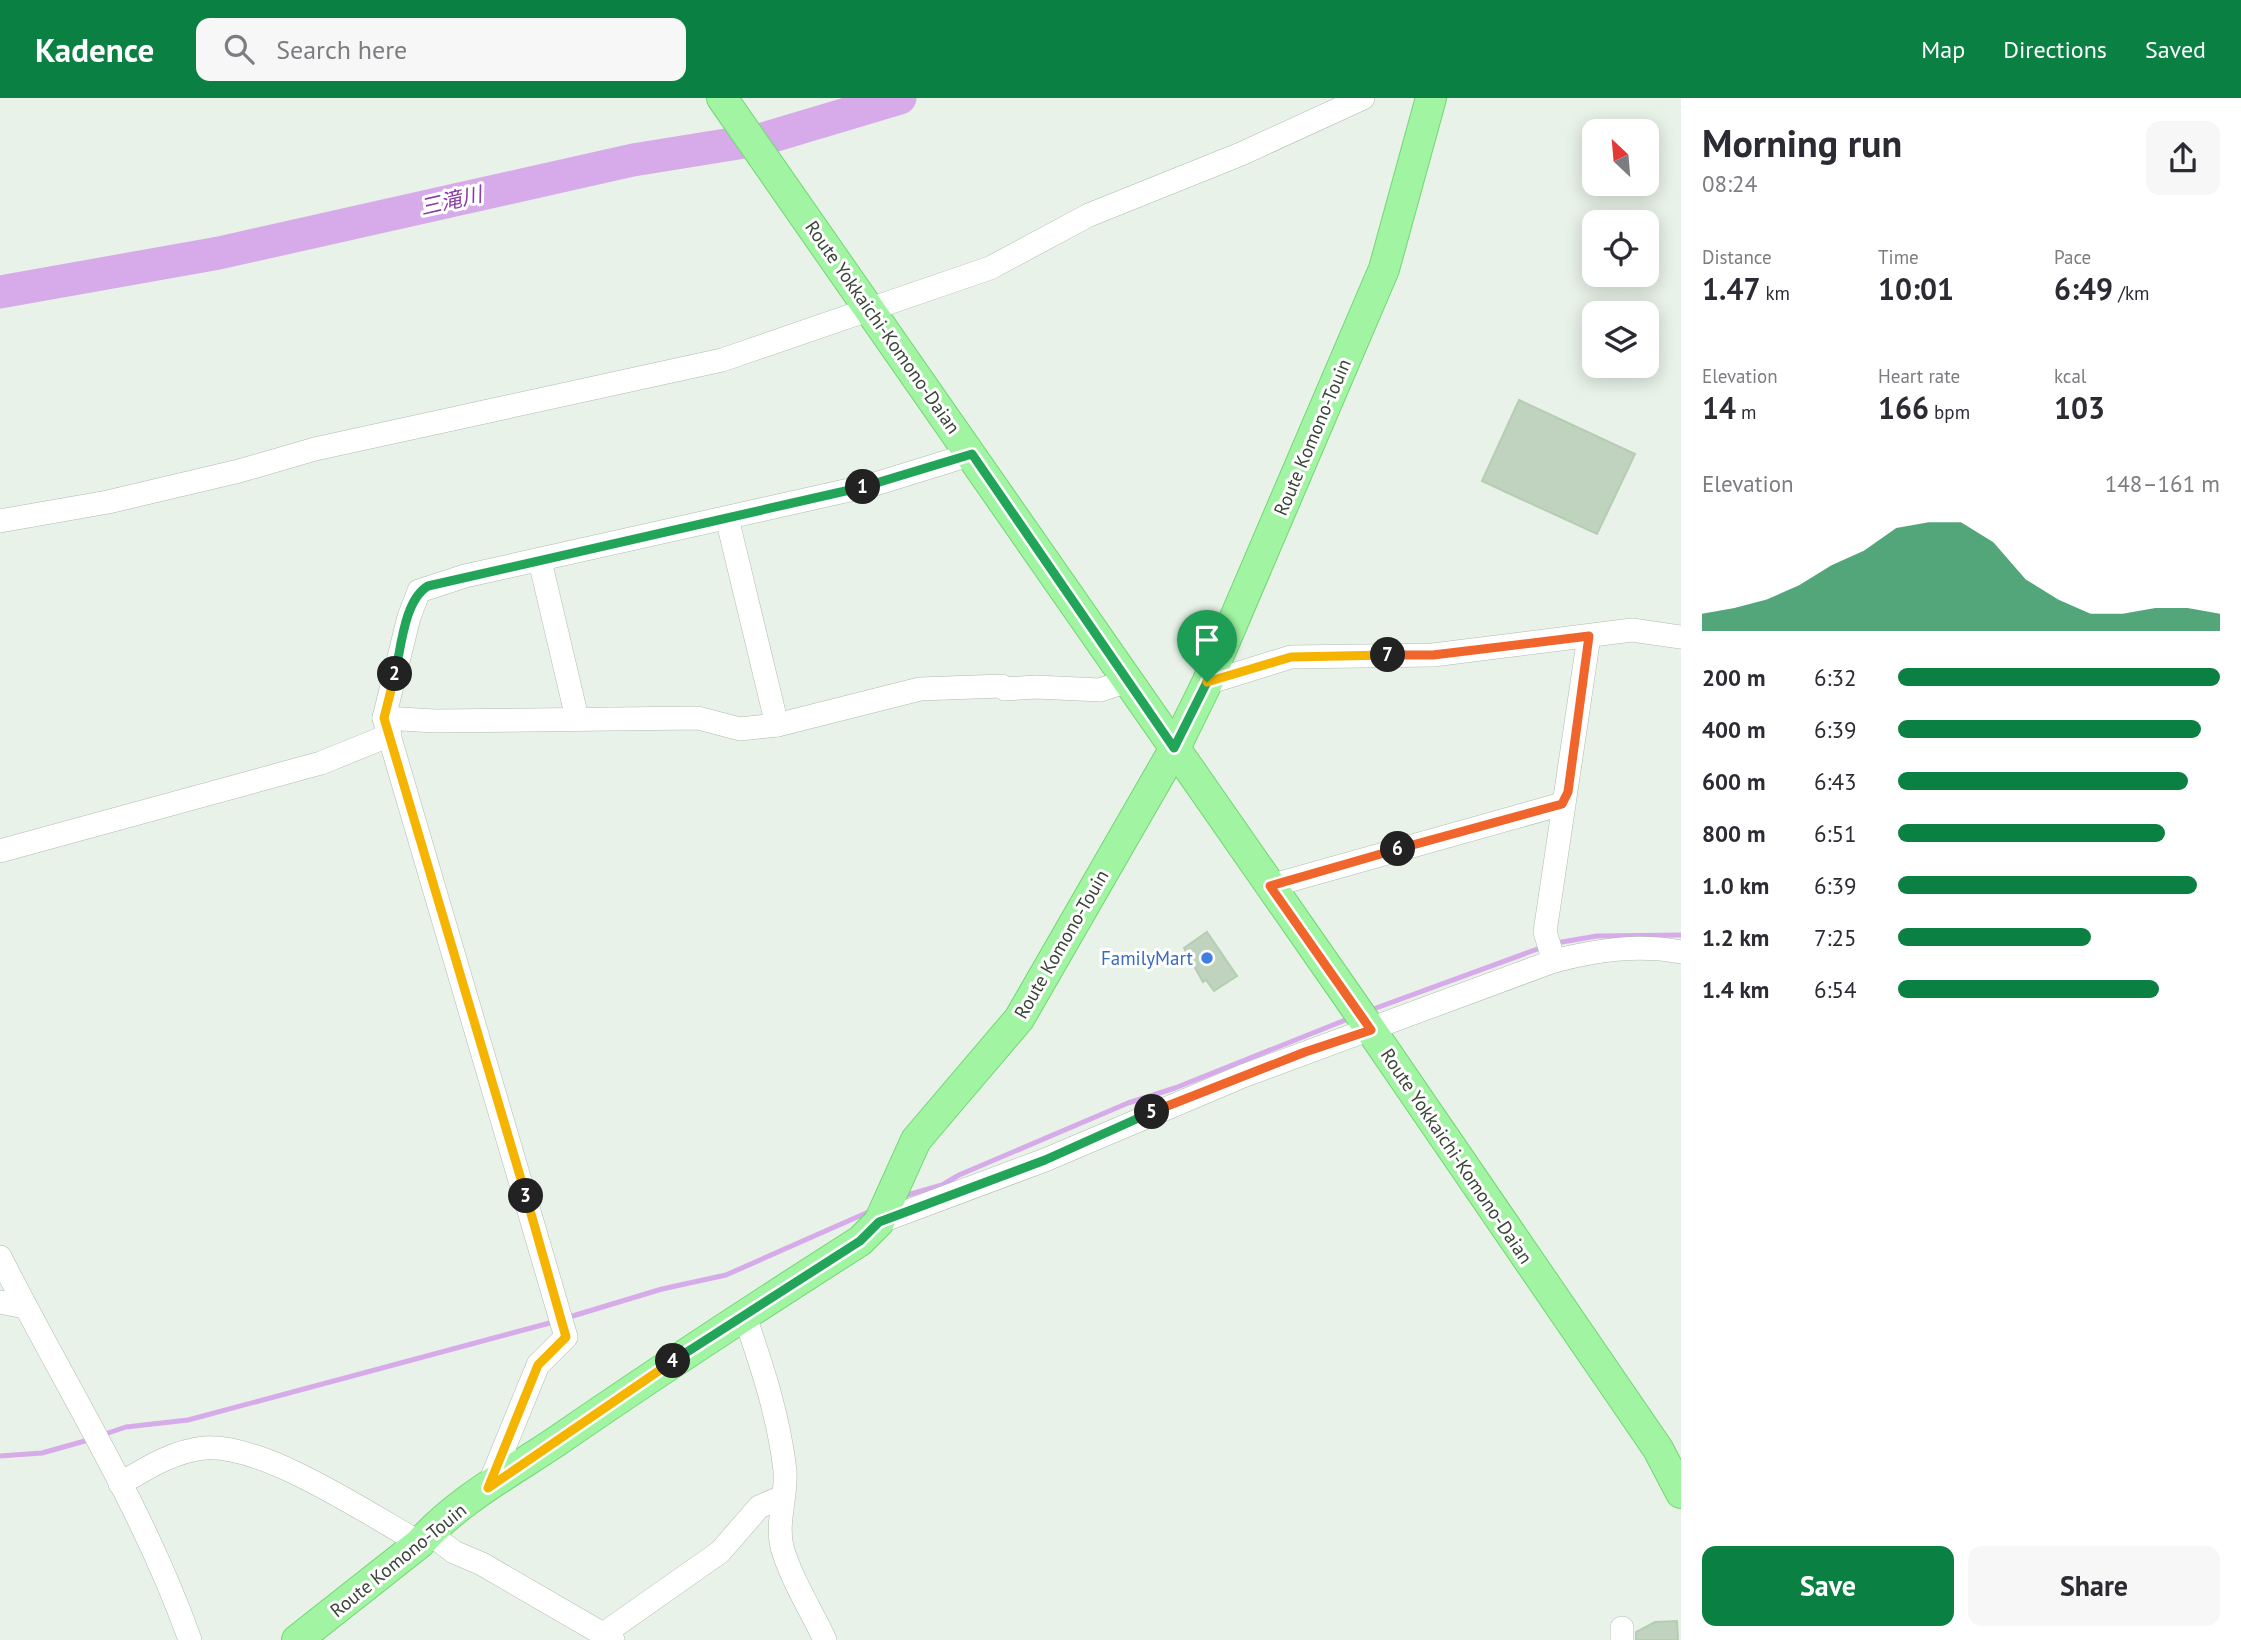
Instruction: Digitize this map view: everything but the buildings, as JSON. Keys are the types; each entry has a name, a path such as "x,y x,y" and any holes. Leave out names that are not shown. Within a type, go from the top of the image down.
{"main road":[{"name":"Route Yokkaichi-Komono-Daian","path":"722,98 1363,1019 1658,1449 1681,1493"},
{"name":"Route Komono-Touin","path":"298,1640 488,1488 744,1314 860,1241 886,1205 916,1140 1020,1019 1174,748 1207,682 1384,268 1431,98"}],"street":[{"path":"0,521 108,502 239,471 315,449 722,360 989,268 1089,215 1241,154 1363,98"},
{"path":"488,1488 538,1365 566,1337 387,727 409,617 419,591 465,576 872,485 972,454"},
{"path":"727,518 777,725"},
{"path":"540,561 577,718"},
{"path":"1207,682 1291,657 1433,655 1632,630 1681,637"},
{"path":"1553,959 1545,932 1562,804 1568,792 1589,636"},
{"path":"0,851 321,763 387,727 435,721 698,718 740,729 777,725 920,689 1036,687 1100,690 1127,681"},
{"path":"1270,886 1562,804"},
{"path":"886,1205 1045,1160 1243,1076 1363,1019 1553,959 1600,949 1652,947 1681,952"},
{"path":"0,1257 120,1483 172,1590 190,1640"},
{"path":"0,1302 25,1307"},
{"path":"744,1314 768,1384 781,1444 785,1475 782,1545 825,1640"},
{"path":"120,1483 173,1455 202,1448 224,1448 303,1478 482,1564 608,1637 720,1552 760,1507 782,1497"}],"waterway":[{"name":"三滝川","path":"0,292 219,253 633,160 763,139 900,98"},
{"path":"1556,943 1597,936 1681,935"},
{"path":"1368,1011 1543,947"},
{"path":"904,1196 942,1185 959,1175 1128,1103 1175,1088 1353,1017"},
{"path":"566,1318 662,1289 726,1275 873,1210"},
{"path":"102,1435 126,1427 188,1420 557,1321"},
{"path":"0,1456 42,1453 92,1439"}],"place":[{"name":"FamilyMart","path":"1207,958"}],"route":[{"path":"972,454 1174,748 1207,682 1291,657 1433,655 1589,636 1568,792 1562,804 1270,886 1371,1030 1243,1076 1169,1105 1045,1160 879,1222 860,1241 695,1346 488,1488 512,1436 538,1365 550,1350 566,1337 384,718 409,617 419,591 465,576 872,485 972,454"}]}
